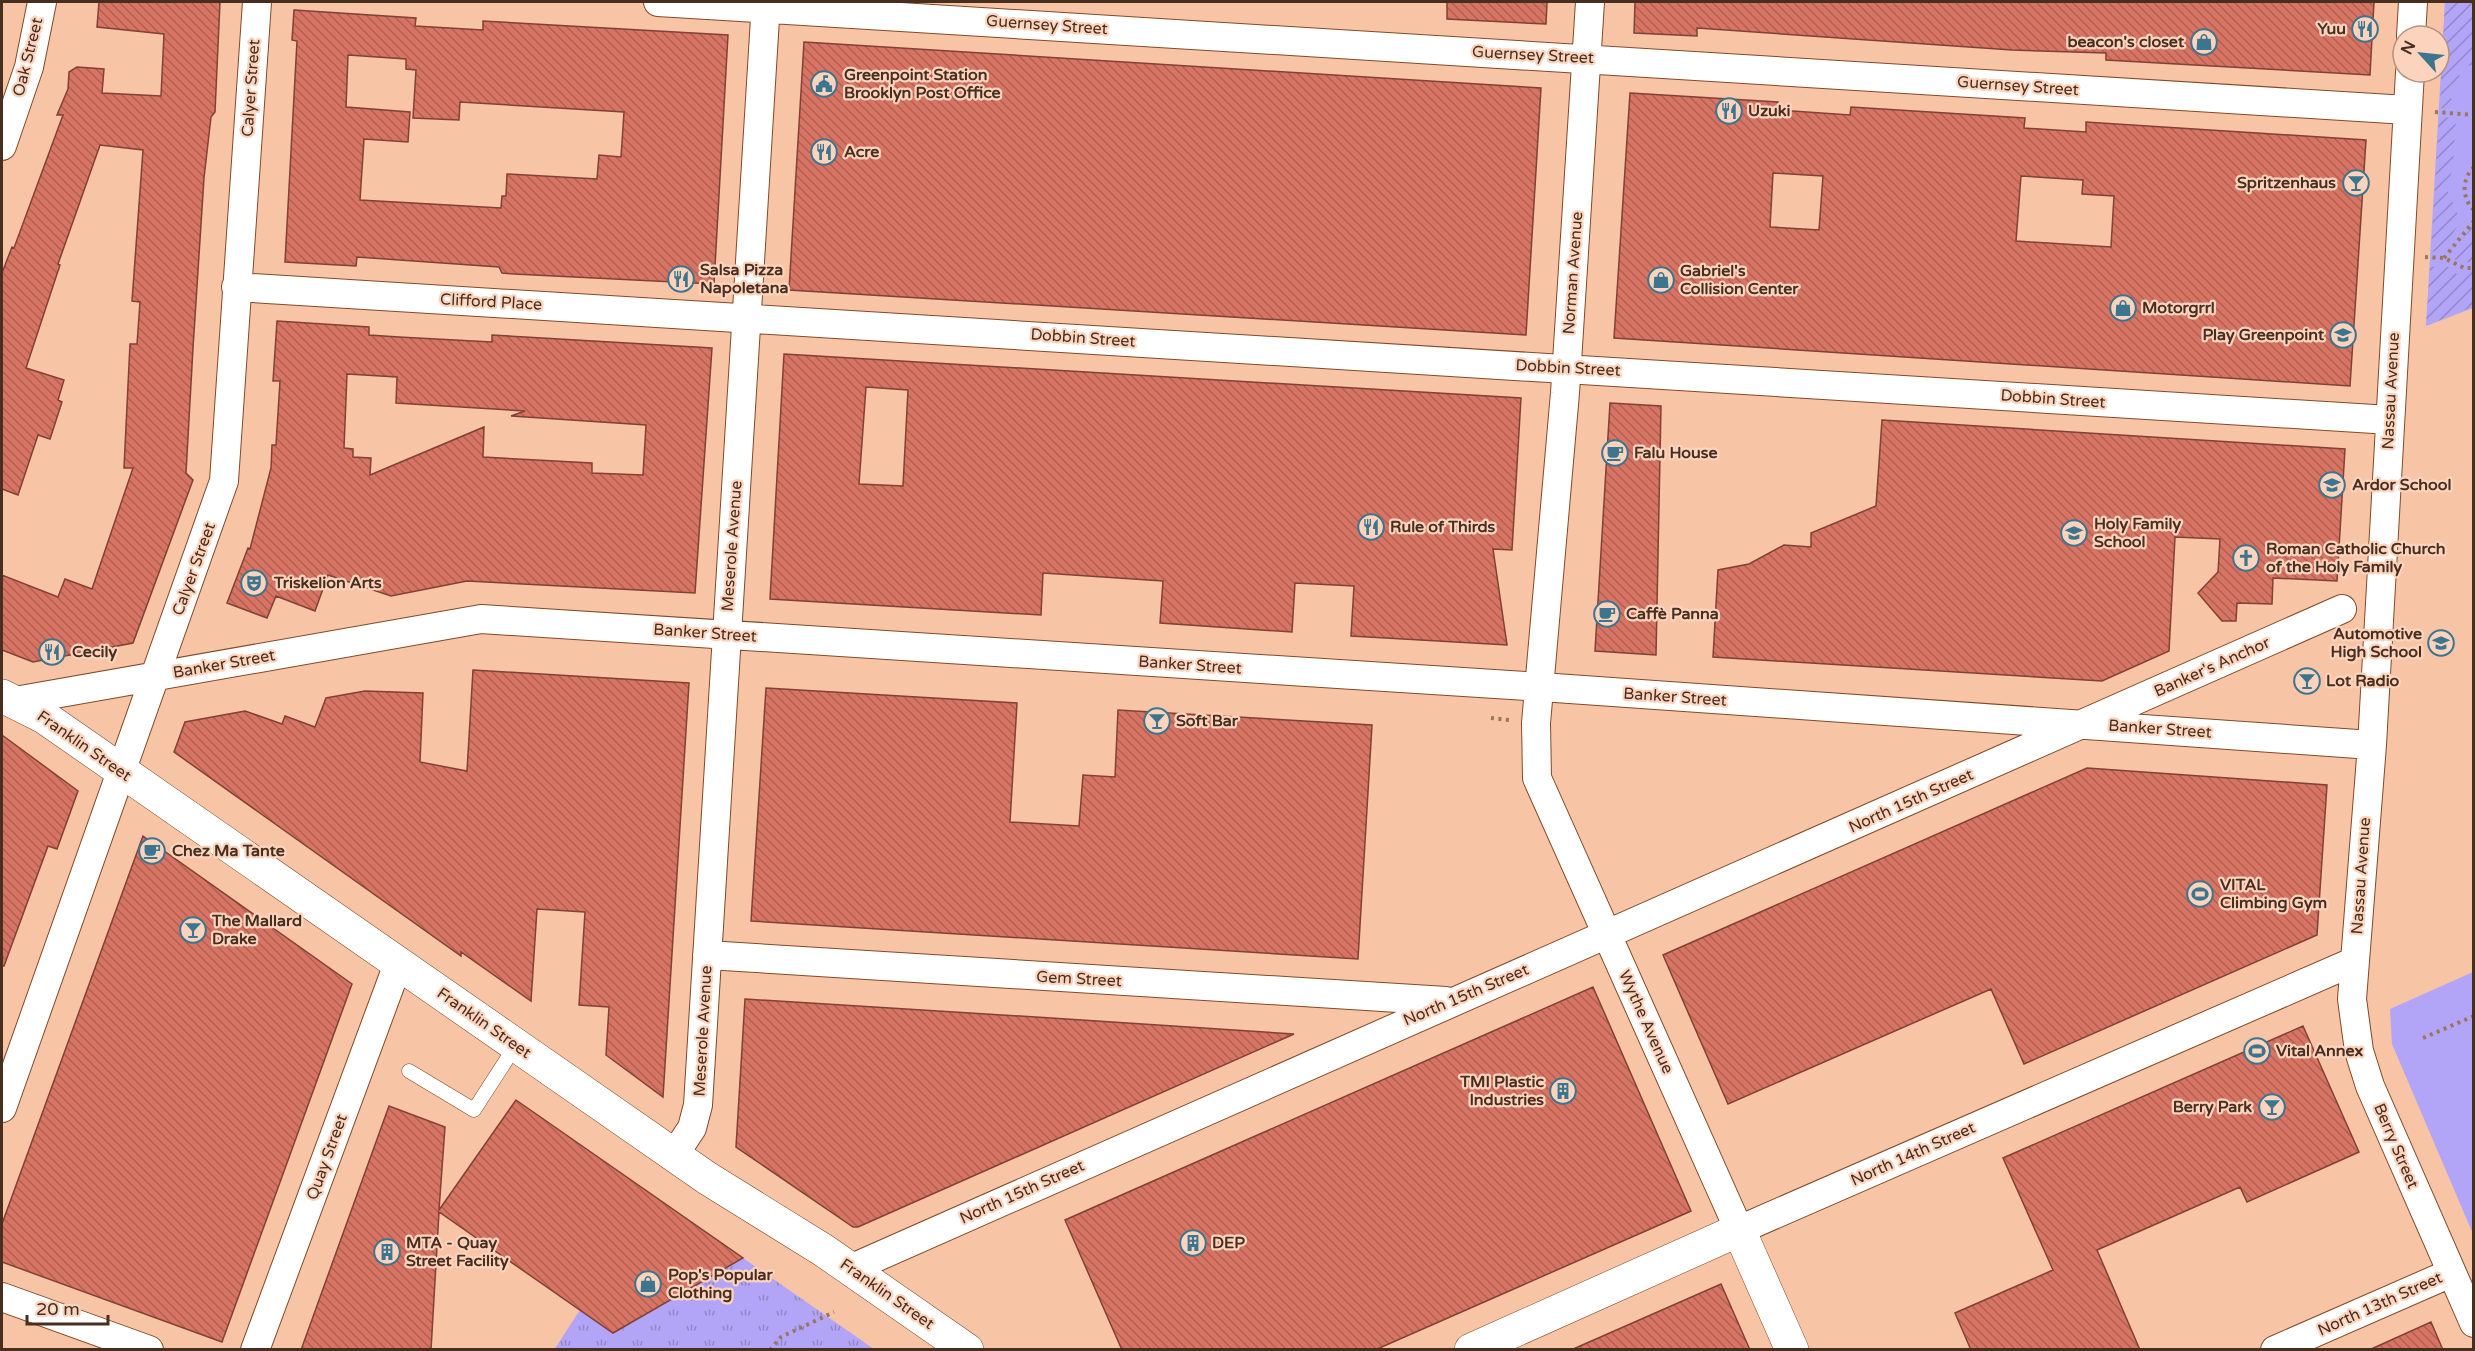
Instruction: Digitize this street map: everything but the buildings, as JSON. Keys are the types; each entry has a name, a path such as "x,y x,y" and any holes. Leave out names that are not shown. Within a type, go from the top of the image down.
{"main road":[{"name":"Franklin Street","path":"8,699 44,717 674,1155 850,1269 967,1350"},
{"name":"North 14th Street","path":"1471,1350 1739,1230"},
{"name":"Wythe Avenue","path":"1739,1230 1792,1350"}],"street":[{"name":"Oak Street","path":"2,146 29,67 42,2"},
{"name":"Calyer Street","path":"2,1108 224,481 257,2"},
{"name":"Guernsey Street","path":"658,2 765,5 2419,111"},
{"name":"Norman Avenue","path":"1541,687 1567,368 1590,2"},
{"path":"2412,24 2413,2"},
{"name":"Meserole Avenue","path":"674,1155 692,1128 698,1105 765,5"},
{"name":"Nassau Avenue","path":"2355,961 2372,745 2390,420 2419,111 2412,84"},
{"name":"Clifford Place","path":"236,287 746,318"},
{"name":"Dobbin Street","path":"746,318 2390,420"},
{"name":"Banker's Anchor","path":"2083,725 2342,609"},
{"name":"Banker Street","path":"8,699 155,676 475,620 1541,687 2372,745"},
{"name":"Wythe Avenue","path":"1541,687 1536,723 1537,778 1739,1230"},
{"name":"North 15th Street","path":"850,1269 1451,1001 1607,935 2083,725"},
{"name":"Gem Street","path":"707,956 1451,1001"},
{"name":"North 14th Street","path":"1739,1230 2355,961"},
{"name":"Berry Street","path":"2355,961 2352,999 2359,1051 2370,1086 2474,1323"},
{"name":"Quay Street","path":"255,1350 398,964"},
{"name":"North 13th Street","path":"2276,1350 2451,1273"},
{"path":"2,1297 149,1350"}],"lane":[{"path":"409,1071 474,1110 516,1045"}],"path":[{"path":"2419,111 2474,115"},
{"path":"2474,166 2469,171 2465,195 2474,210"},
{"path":"2444,258 2474,220"},
{"path":"2421,256 2444,258 2464,268 2474,268"},
{"path":"1491,718 1512,720"},
{"path":"2423,1038 2474,1016"},
{"path":"770,1350 781,1337 834,1312"}],"green space":[{"path":"2445,2 2472,2 2474,4 2473,308 2426,326 2440,84 2451,84 2451,24 2444,24"},
{"path":"2445,2 2472,2 2473,65 2462,67 2456,87 2451,87 2451,99 2456,99 2455,109 2440,108 2441,84 2451,84 2451,24 2444,24"},
{"path":"2439,117 2456,118 2453,166 2447,190 2461,221 2442,250 2431,252"},
{"path":"2473,225 2473,263 2455,260 2452,253"},
{"path":"2444,266 2456,269 2456,274 2473,269 2473,306 2426,326 2430,267"},
{"path":"2473,972 2473,1234 2392,1044 2390,1009"},
{"path":"743,1258 874,1349 554,1350 580,1310 614,1333"}],"place":[{"name":"Yuu","path":"2365,29"},
{"name":"beacon's closet","path":"2204,42"},
{"name":"Greenpoint Station Brooklyn Post Office","path":"824,84"},
{"name":"Uzuki","path":"1729,111"},
{"name":"Acre","path":"824,152"},
{"name":"Spritzenhaus","path":"2356,183"},
{"name":"Salsa Pizza Napoletana","path":"681,279"},
{"name":"Gabriel's Collision Center","path":"1661,280"},
{"name":"Motorgrrl","path":"2123,308"},
{"name":"Play Greenpoint","path":"2343,335"},
{"name":"Falu House","path":"1615,453"},
{"name":"Ardor School","path":"2332,485"},
{"name":"Rule of Thirds","path":"1371,527"},
{"name":"Holy Family School","path":"2074,533"},
{"name":"Roman Catholic Church of the Holy Family","path":"2246,558"},
{"name":"Triskelion Arts","path":"254,583"},
{"name":"Caffè Panna","path":"1607,614"},
{"name":"Automotive High School","path":"2441,643"},
{"name":"Cecily","path":"52,652"},
{"name":"Lot Radio","path":"2307,681"},
{"name":"Soft Bar","path":"1157,721"},
{"name":"Chez Ma Tante","path":"152,851"},
{"name":"VITAL Climbing Gym","path":"2200,894"},
{"name":"The Mallard Drake","path":"193,930"},
{"name":"Vital Annex","path":"2257,1051"},
{"name":"TMI Plastic Industries","path":"1563,1091"},
{"name":"Berry Park","path":"2272,1107"},
{"name":"DEP","path":"1193,1243"},
{"name":"MTA - Quay Street Facility","path":"387,1252"},
{"name":"Pop's Popular Clothing","path":"648,1284"}]}
